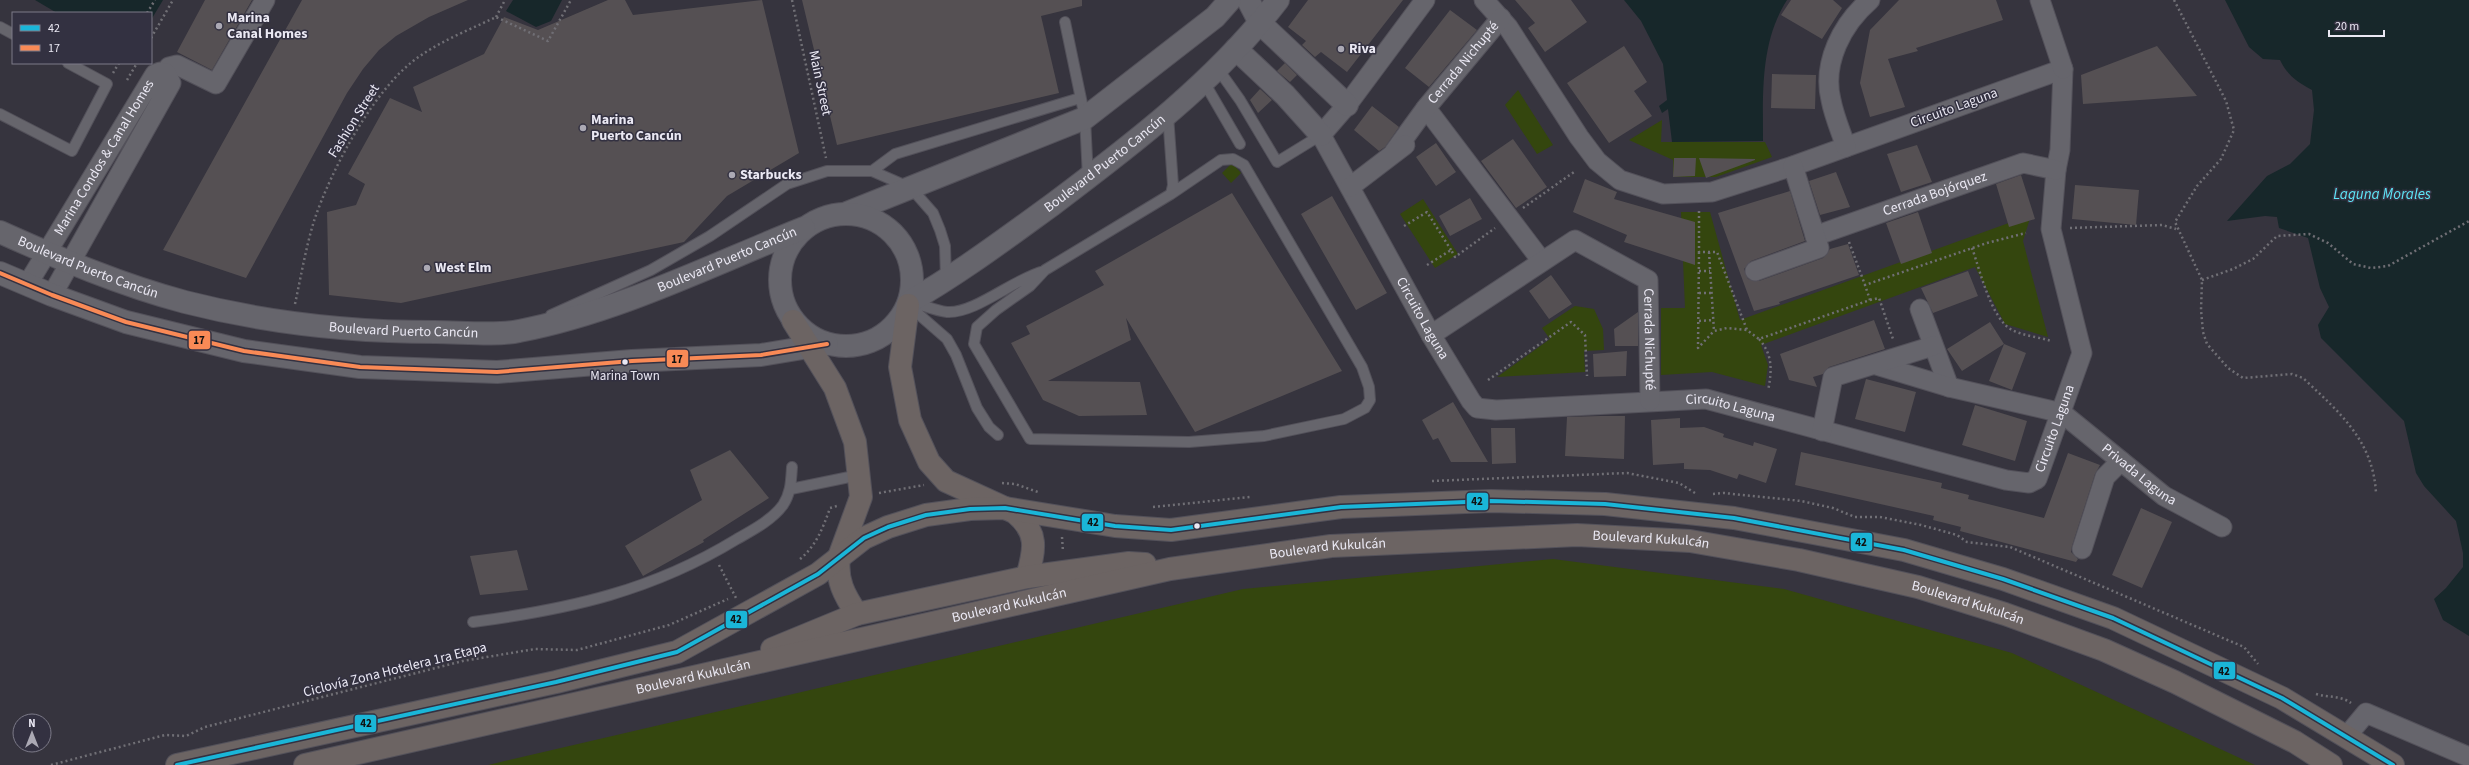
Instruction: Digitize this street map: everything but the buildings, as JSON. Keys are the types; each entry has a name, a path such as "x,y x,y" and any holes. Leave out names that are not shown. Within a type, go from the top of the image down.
{"main road":[{"path":"909,304 900,366 910,420 930,462 946,481 1005,508 1021,518 1030,531 1034,554 1027,576"},
{"path":"793,321 818,345 854,442 861,497 839,557 838,567 841,589 856,614"},
{"name":"Boulevard Kukulcán","path":"177,765 556,682 677,652 740,605 818,574 864,538 905,521 949,512 1005,508 1115,526 1171,530 1341,507 1491,501 1605,504 1734,518 1904,550 2003,579 2113,618 2282,698 2393,765"},
{"name":"Boulevard Kukulcán","path":"305,765 1170,569 1338,545 1577,535 1698,542 1799,560 1910,586 2006,614 2104,650 2175,682 2295,742 2331,765"},
{"path":"745,665 779,645 856,614 1027,576 1129,563 1170,569"}],"street":[{"path":"166,73 169,67 177,65 216,84 265,0"},
{"path":"793,321 783,303 780,289 781,262 790,243 804,228 824,217 846,213 911,188 1082,108 1214,17 1230,0"},
{"path":"1248,0 1260,24 1347,105"},
{"name":"Boulevard Puerto Cancún","path":"909,304 946,281 1088,178 1168,113 1211,75 1260,24 1278,0"},
{"path":"1236,49 1286,95 1321,135 1347,105 1425,0"},
{"name":"Circuito Laguna","path":"1484,0 1501,18 1579,137 1597,160 1620,180 1663,194 1693,194 1712,192 1793,166 2062,69"},
{"path":"1846,147 1831,100 1830,69 1838,40 1846,26 1870,0"},
{"name":"Circuito Laguna","path":"1321,135 1431,335 1471,402 1477,408 1496,410 1706,399 2006,480 2029,483 2037,479 2042,470 2082,353 2051,229 2056,170 2060,150 2062,69 2040,0"},
{"name":"Cerrada Nichupté","path":"1350,187 1394,152 1432,115 1501,18"},
{"name":"Marina Condos & Canal Homes","path":"27,285 155,74 160,72 166,73 171,83 71,264 52,295"},
{"name":"Cerrada Nichupté","path":"1432,115 1541,260"},
{"name":"Cerrada Bojórquez","path":"1815,236 2024,163 2056,170"},
{"path":"1755,271 1819,248 1793,166"},
{"path":"0,273 52,295 126,322 244,351 360,367 497,372 632,361 761,355 818,345 850,346 868,343 890,330 898,322 909,304 913,281 911,267 901,242 880,223 867,217 846,213"},
{"name":"Boulevard Puerto Cancún","path":"0,232 71,264 124,283 185,302 256,318 375,332 518,332 606,308 804,228"},
{"name":"Cerrada Nichupté","path":"1431,335 1541,260 1575,240 1648,280 1650,402"},
{"path":"1920,309 1949,387"},
{"path":"1822,431 1833,378 1933,346"},
{"path":"1876,365 1949,387 2062,413"},
{"name":"Privada Laguna","path":"2062,413 2164,496 2222,527"},
{"path":"2082,550 2105,477 2121,461"},
{"path":"2346,737 2366,713 2469,757"}],"lane":[{"path":"1065,22 1082,108 1088,178"},
{"path":"0,27 12,33"},
{"path":"0,114 72,151 107,84 70,64"},
{"path":"1211,75 1240,100 1277,162 1321,135"},
{"path":"1211,75 1240,144"},
{"path":"872,172 895,154 1082,108"},
{"path":"1168,113 1173,185 1171,194"},
{"path":"909,304 947,312 964,310 1032,274 1045,270 1171,194 1221,160 1233,159 1244,165 1362,367 1369,387 1370,400 1365,408 1344,419 1264,436 1189,442 1030,440 974,344 977,327 996,310 1030,286 1045,270"},
{"path":"518,332 576,302 651,270 710,236 787,184 829,171 872,172 911,188 933,213 940,230 947,262 946,281"},
{"path":"909,304 947,339 956,355 977,408 989,427 998,435"},
{"path":"473,622 514,617 609,596 658,580 713,553 764,523 783,505 791,489 792,467"},
{"path":"791,489 859,475"}],"path":[{"path":"148,12 155,0"},
{"path":"152,36 173,0"},
{"path":"505,0 496,17 548,41 571,0"},
{"name":"Main Street","path":"792,0 829,171"},
{"path":"2174,0 2226,101 2234,130 2221,159 2197,186 2175,222 2202,280 2201,310 2203,332 2207,344 2228,368 2243,378 2292,374 2302,378 2353,428 2375,474 2376,493"},
{"name":"Fashion Street","path":"292,322 314,221 335,170 372,107 394,79 420,56 496,17"},
{"path":"1698,210 1698,348 1714,331 1727,328 1747,330 1759,339 1767,348 1772,362 1768,392"},
{"path":"1404,226 1427,212 1451,250"},
{"path":"2202,280 2233,269 2260,254 2269,242 2277,236 2309,234 2328,244 2353,264 2371,268 2388,266 2469,221"},
{"path":"2069,228 2162,225 2177,229"},
{"path":"1844,226 1870,300"},
{"path":"1865,285 1972,248 2026,233"},
{"path":"1972,248 1994,310 2003,322 2012,330 2051,341"},
{"path":"1699,252 1717,252 1747,330"},
{"path":"1709,252 1714,331"},
{"path":"1699,271 1710,271"},
{"path":"1699,293 1711,293"},
{"path":"1759,339 1879,298 1900,357"},
{"path":"1698,321 1713,320"},
{"path":"1488,380 1571,322 1584,335 1587,376"},
{"path":"799,560 809,552 816,541 830,508 861,497 946,481"},
{"path":"997,483 1011,484"},
{"path":"1062,533 1063,554"},
{"path":"713,553 740,605"},
{"name":"Ciclovía Zona Hotelera 1ra Etapa","path":"50,765 165,734 186,736 205,727 463,661 535,649 578,650 740,605 742,593"}],"green space":[{"path":"1518,90 1553,145 1537,154 1505,105"},
{"path":"1662,120 1661,142 1765,142 1772,157 1716,177 1673,177 1673,160 1629,140"},
{"path":"1232,163 1241,173 1231,183 1222,173"},
{"path":"1423,199 1458,254 1435,268 1400,214"},
{"path":"1681,212 1710,212 1740,320 2031,215 2023,241 2048,337 2005,324 1975,267 1761,345 1768,365 1765,386 1712,372 1661,375 1661,308 1685,308"},
{"path":"1575,306 1594,309 1603,329 1604,350 1584,351 1585,372 1497,377 1550,339 1542,328"},
{"path":"1553,559 1784,589 2012,653 2255,765 488,765 1243,589"}],"water":[{"path":"35,0 163,0 152,18 152,12 55,12"},
{"path":"513,0 562,0 551,21 536,27 506,11"},
{"path":"1624,0 1787,0 1778,16 1768,50 1763,86 1763,141 1672,142 1668,109 1662,113 1659,106 1667,100 1663,64 1641,21"},
{"name":"Laguna Morales","path":"2225,0 2469,0 2469,636 2443,620 2434,599 2446,588 2463,567 2463,553 2456,521 2424,486 2416,473 2404,421 2321,338 2318,325 2329,307 2320,288 2308,238 2279,228 2277,217 2265,216 2227,221 2267,176 2290,164 2310,144 2314,110 2312,90 2293,78 2280,60 2263,59 2249,47"}],"transit line":[{"name":"17","path":"0,273 52,295 126,322 244,351 360,367 497,372 632,361 761,355 827,344"},
{"name":"42","path":"177,765 556,682 677,652 818,574 864,538 888,527 926,515 970,509 1005,508 1115,526 1171,530 1341,507 1491,501 1605,504 1734,518 1904,550 2003,579 2113,618 2282,698 2393,765"}],"place":[{"name":"Marina Canal Homes","path":"219,26"},
{"name":"Riva","path":"1341,49"},
{"name":"Marina Puerto Cancún","path":"583,128"},
{"name":"Starbucks","path":"732,175"},
{"name":"West Elm","path":"427,268"},
{"name":"Marina Town","path":"625,362"}]}
